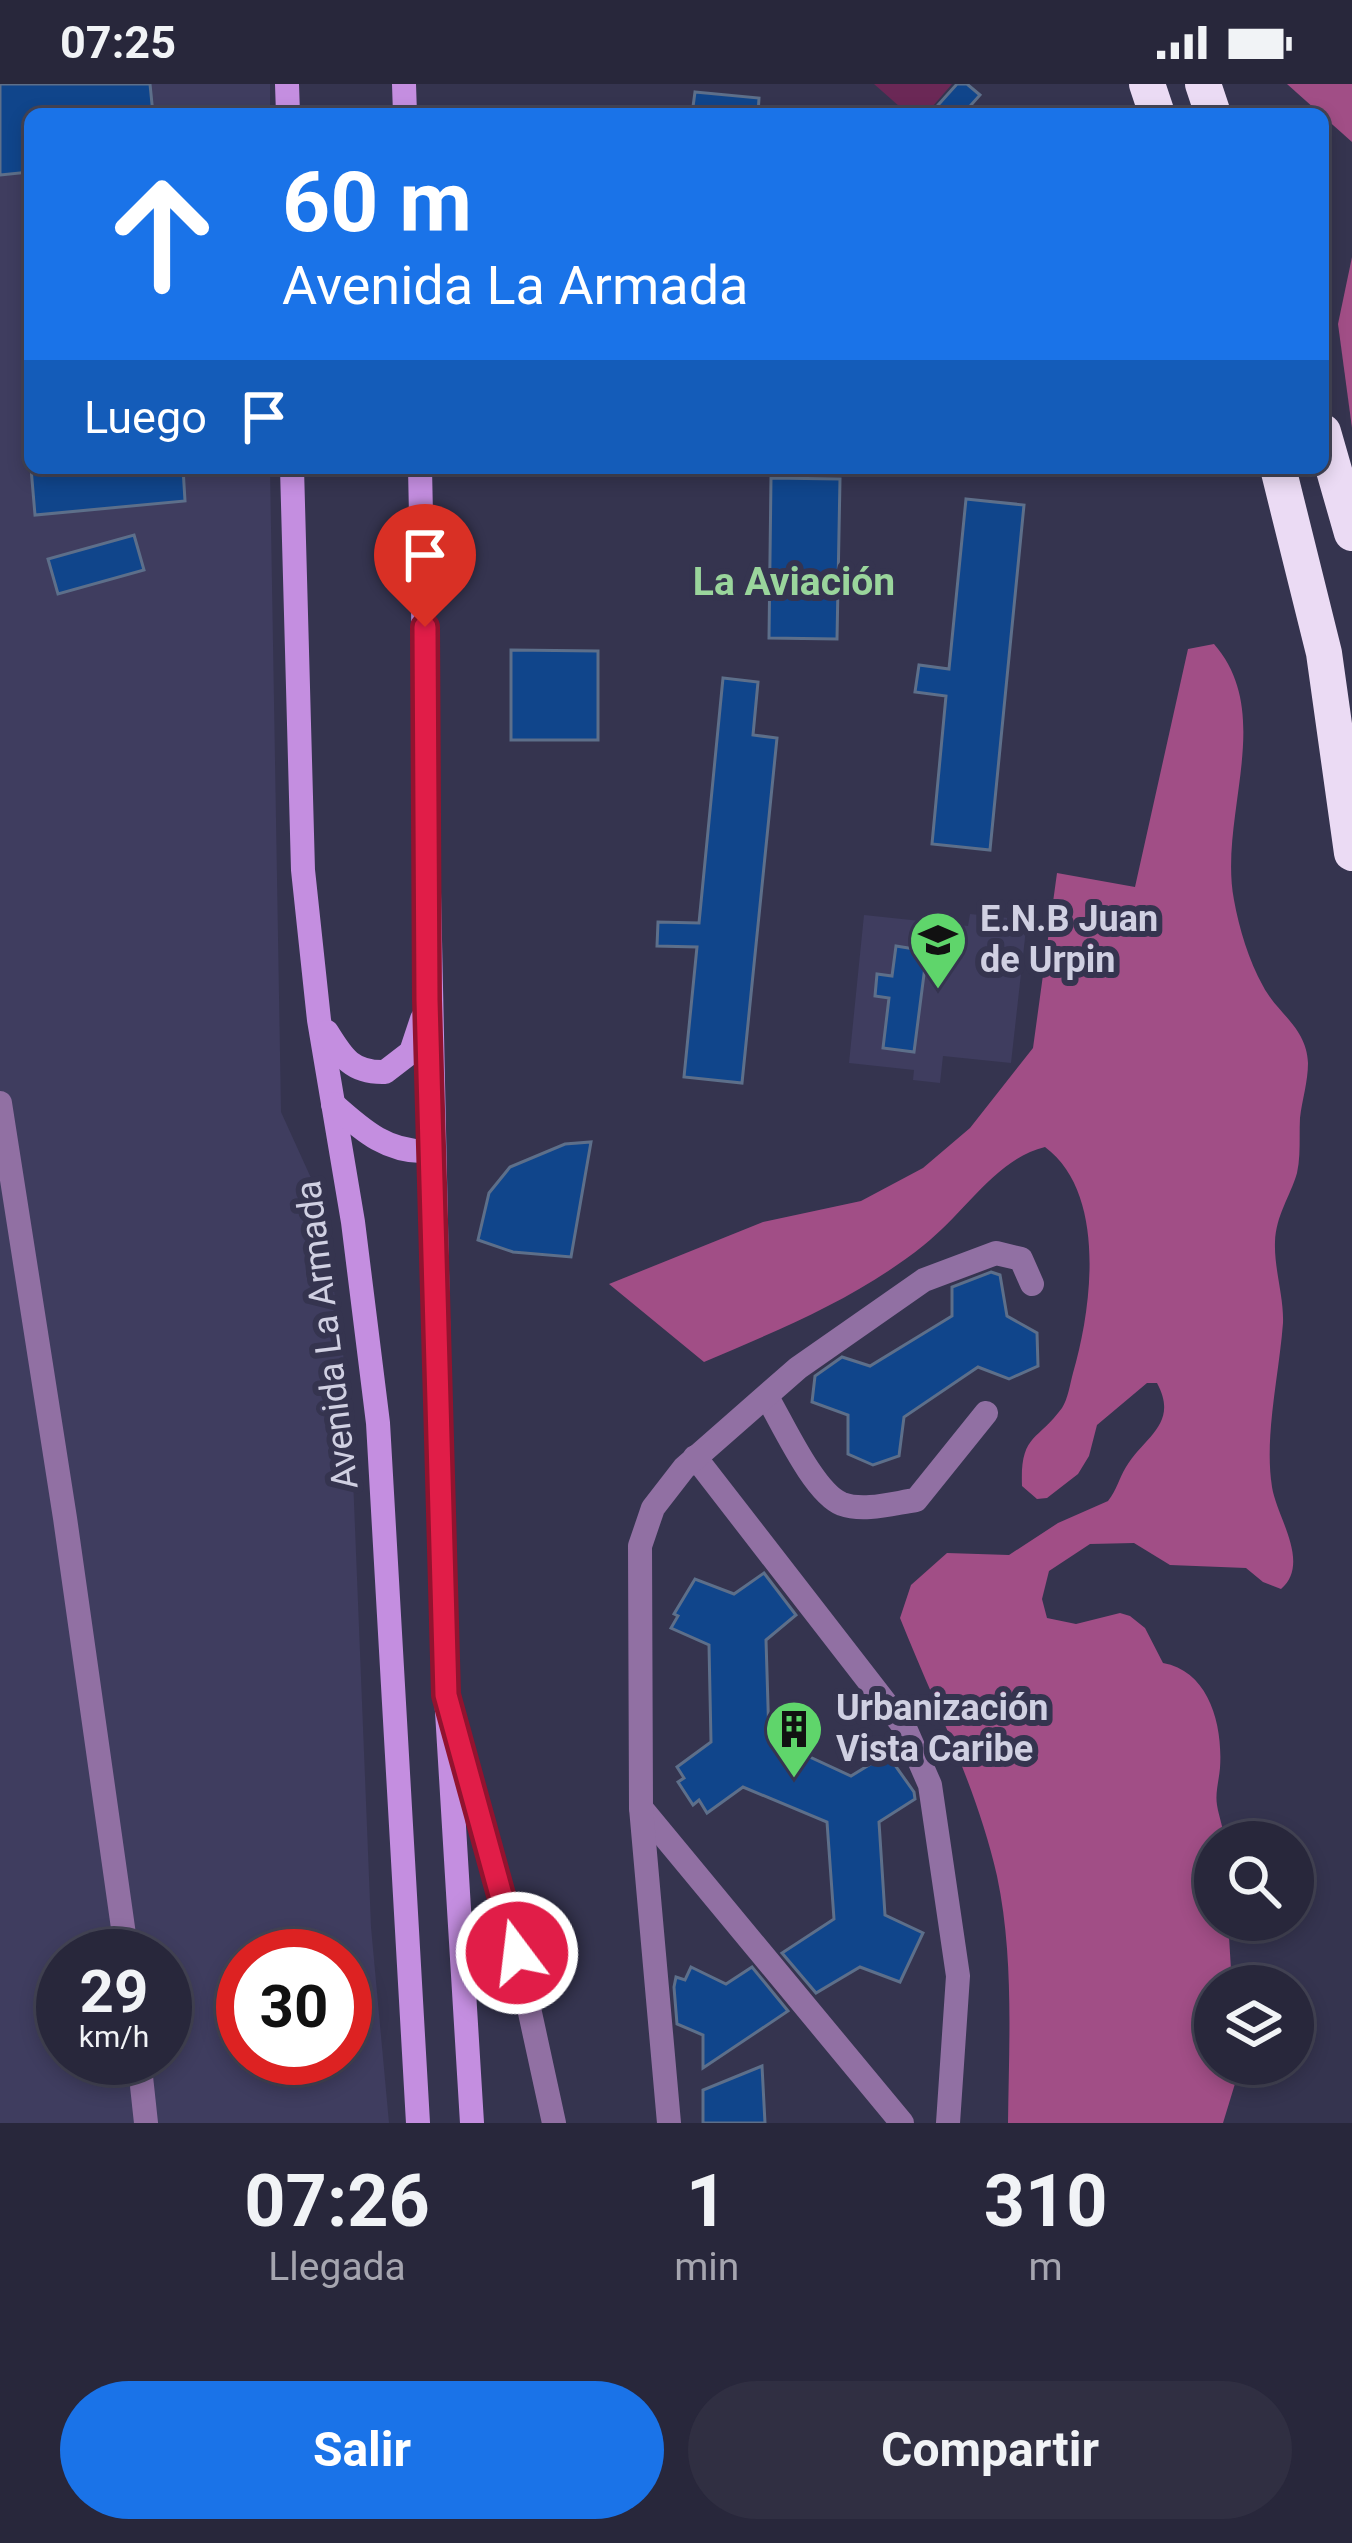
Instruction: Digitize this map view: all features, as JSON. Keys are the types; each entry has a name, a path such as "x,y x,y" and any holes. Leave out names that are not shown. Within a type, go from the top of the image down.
{"highway":[{"path":"1329,453 1352,533"},
{"path":"1280,474 1324,653 1352,854"}],"main road":[{"name":"Avenida La Armada","path":"292,474 297,775 319,1020 378,1423 418,2123"},
{"path":"419,474 425,584 427,1000 446,1695 472,2123"},
{"path":"319,1020 356,1069 386,1072 411,1052 427,1000"},
{"path":"334,1104 391,1147 410,1153 431,1151"}],"street":[{"path":"0,1103 123,1929"},
{"path":"669,2123 641,1808 640,1546 653,1508 695,1457 798,1368 924,1280 996,1253 1021,1259 1032,1284"},
{"path":"767,1397 820,1486 839,1503 862,1507 916,1500 986,1413"},
{"path":"695,1457 905,1728 930,1785 958,1976 948,2123"},
{"path":"446,1695 517,1953 554,2123"},
{"path":"641,1808 902,2123"},
{"path":"142,2085 146,2123"}],"shaded area":[{"path":"0,84 270,84 270,108 24,108 24,474 270,474 281,1112 321,1200 350,1403 371,1929 216,1929 216,2085 372,2085 372,1938 389,2123 0,2123"},
{"path":"874,84 952,84 931,108 901,108"},
{"path":"1287,84 1352,84 1352,142 1329,121 1329,108 1314,108"},
{"path":"1352,257 1352,428 1338,324"},
{"path":"1214,644 1232,672 1241,702 1243,734 1231,868 1236,911 1258,976 1303,1040 1308,1063 1297,1173 1275,1242 1283,1323 1270,1467 1293,1566 1281,1589 1246,1568 1170,1565 1134,1543 1090,1544 1049,1571 1042,1599 1047,1618 1076,1624 1120,1613 1130,1616 1145,1628 1163,1663 1192,1677 1210,1702 1219,1735 1221,1821 1194,1821 1194,1941 1229,1941 1231,1965 1194,1965 1194,2085 1235,2085 1223,2123 1008,2123 1008,1968 997,1876 966,1777 900,1618 911,1585 947,1553 1009,1555 1058,1523 1108,1501 1126,1467 1162,1419 1163,1397 1157,1383 1147,1383 1097,1425 1089,1456 1078,1474 1047,1498 1037,1499 1022,1486 1027,1447 1064,1404 1080,1347 1089,1253 1078,1193 1065,1167 1045,1147 1028,1153 996,1175 924,1245 873,1281 704,1362 609,1284 763,1222 861,1201 923,1168 970,1128 1033,1048 1057,873 1135,887 1188,649"},
{"name":"E.N.B Juan de Urpin","path":"970,914 1027,920 1011,1063 943,1056 940,1083 913,1080 914,1070 849,1063 864,915 968,926"}],"building":[{"path":"0,84 150,84 152,108 24,108 24,173 0,175"},
{"path":"957,84 967,84 980,95 968,108 935,108"},
{"path":"695,92 759,98 758,108 693,108"},
{"path":"32,474 183,474 185,501 35,515"},
{"path":"771,478 840,479 837,639 769,638"},
{"path":"966,499 1024,505 990,850 932,844 946,696 915,692 919,665 949,669"},
{"path":"134,535 144,570 58,594 48,559"},
{"path":"511,650 598,651 598,740 511,740"},
{"path":"723,678 758,682 753,735 777,738 742,1083 684,1077 697,947 657,946 658,922 699,923"},
{"path":"896,946 927,951 914,1052 883,1048 889,998 875,996 877,974 892,976"},
{"path":"591,1142 571,1257 513,1252 478,1240 489,1193 510,1167 565,1144"},
{"path":"991,1272 1000,1275 1007,1316 1037,1333 1038,1366 1009,1379 978,1367 904,1417 899,1456 873,1465 848,1454 848,1415 812,1402 815,1376 842,1357 870,1366 952,1316 952,1287"},
{"name":"Urbanización Vista Caribe","path":"764,1573 796,1615 766,1640 769,1738 851,1776 887,1754 914,1792 915,1799 879,1822 885,1915 923,1933 900,1982 860,1967 816,1993 782,1953 834,1919 827,1822 743,1787 707,1813 699,1800 693,1805 678,1782 684,1778 677,1767 711,1742 709,1645 671,1628 678,1616 674,1614 695,1579 734,1594"},
{"path":"691,1967 726,1984 752,1967 788,2011 703,2068 703,2035 677,2024 676,1977 685,1980"},
{"path":"762,2066 765,2123 703,2123 703,2090"}],"place":[{"name":"E.N.B Juan de Urpin","path":"938,991"},
{"name":"Urbanización Vista Caribe","path":"794,1780"}],"district":[{"name":"La Aviación","path":"794,582"}],"route":[{"path":"425,627 427,1000 446,1695 517,1953"}]}
